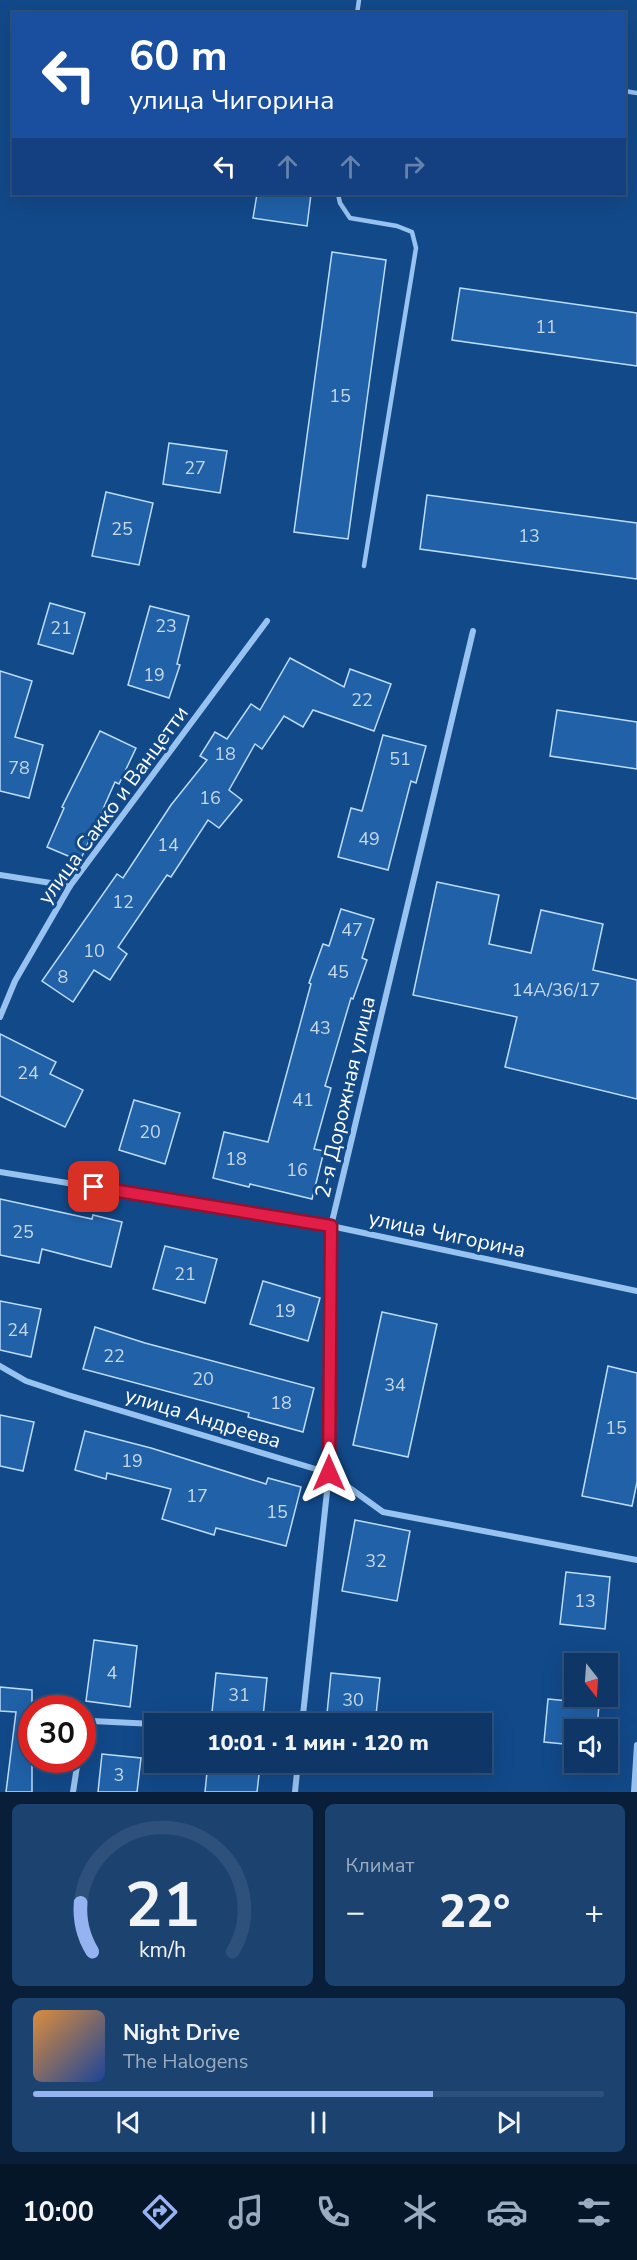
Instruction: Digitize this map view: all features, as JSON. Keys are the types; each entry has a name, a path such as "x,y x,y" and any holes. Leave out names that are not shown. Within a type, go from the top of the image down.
{"street":[{"name":"улица Сакко и Ванцетти","path":"0,1017 15,981 70,886 267,621"},
{"name":"2-я Дорожная улица","path":"303,1713 329,1473 331,1226 474,631"},
{"path":"0,875 70,886"},
{"name":"улица Чигорина","path":"0,1172 331,1226 637,1291"},
{"name":"улица Андреева","path":"0,1366 26,1381 68,1395 329,1473 383,1512 637,1560"},
{"path":"96,1720 144,1723"},
{"path":"634,1792 637,1745"},
{"path":"73,1792 76,1773"},
{"path":"295,1792 297,1773"}],"lane":[{"path":"338,195 340,203 350,219 397,226 412,232 416,248 364,566"}],"building":[{"path":"257,195 311,195 307,226 253,218"},
{"path":"332,252 386,260 348,539 294,532"},
{"path":"460,288 637,313 637,366 452,340"},
{"path":"169,443 227,451 220,493 163,484"},
{"path":"106,492 153,503 139,565 92,556"},
{"path":"427,495 637,523 637,579 420,549"},
{"path":"50,603 85,613 73,654 38,644"},
{"path":"150,606 189,616 177,664 180,665 169,698 128,685"},
{"path":"290,658 344,687 350,669 391,684 374,731 313,710 303,727 284,716 262,749 255,744 229,790 242,800 219,828 208,820 171,877 167,875 118,947 127,954 110,980 94,970 73,1002 42,981 117,874 123,878 171,805 207,760 200,756 215,732 227,739 251,704 260,710"},
{"path":"0,671 32,681 15,737 43,745 29,798 0,791"},
{"path":"557,710 637,722 637,769 550,756"},
{"path":"100,731 136,748 119,784 115,782 80,861 47,847 64,808 62,807"},
{"path":"383,735 426,746 416,783 411,781 388,870 338,857 351,808 362,811"},
{"path":"437,882 499,895 489,944 531,953 541,910 603,924 593,970 637,980 637,1099 505,1067 517,1017 413,995"},
{"path":"341,909 374,919 362,958 367,960 353,999 351,998 325,1086 331,1088 314,1149 324,1151 312,1199 250,1184 249,1187 213,1178 224,1132 268,1142 311,984 309,983 323,944 329,946"},
{"path":"0,1034 56,1062 50,1074 83,1090 65,1127 0,1096"},
{"path":"134,1100 180,1113 165,1164 119,1150"},
{"path":"0,1199 92,1219 93,1215 122,1222 111,1267 42,1249 39,1263 0,1255"},
{"path":"165,1246 217,1259 205,1303 153,1289"},
{"path":"263,1281 320,1298 308,1341 250,1324"},
{"path":"0,1301 41,1309 31,1357 0,1350"},
{"path":"382,1312 437,1324 408,1457 353,1445"},
{"path":"95,1327 145,1343 314,1388 303,1432 248,1417 249,1413 83,1369"},
{"path":"608,1366 637,1373 637,1482 632,1506 582,1496"},
{"path":"0,1415 34,1422 23,1471 0,1466"},
{"path":"85,1431 151,1448 266,1484 268,1478 301,1487 286,1546 216,1528 214,1535 162,1519 171,1489 107,1473 106,1479 75,1470"},
{"path":"355,1520 410,1531 397,1601 342,1591"},
{"path":"566,1572 610,1577 605,1629 560,1624"},
{"path":"94,1640 137,1646 130,1707 96,1702 96,1695 87,1695"},
{"path":"216,1673 267,1678 263,1713 212,1712"},
{"path":"331,1673 380,1678 376,1713 327,1713"},
{"path":"0,1687 32,1690 32,1695 18,1695 18,1773 32,1773 32,1792 6,1792 16,1712 0,1711"},
{"path":"548,1699 564,1701 564,1707 599,1707 598,1719 564,1719 564,1744 544,1742"},
{"path":"102,1754 141,1758 137,1792 98,1792"},
{"path":"207,1773 259,1773 257,1792 205,1792"}],"route":[{"path":"94,1187 331,1226 329,1473"}]}
